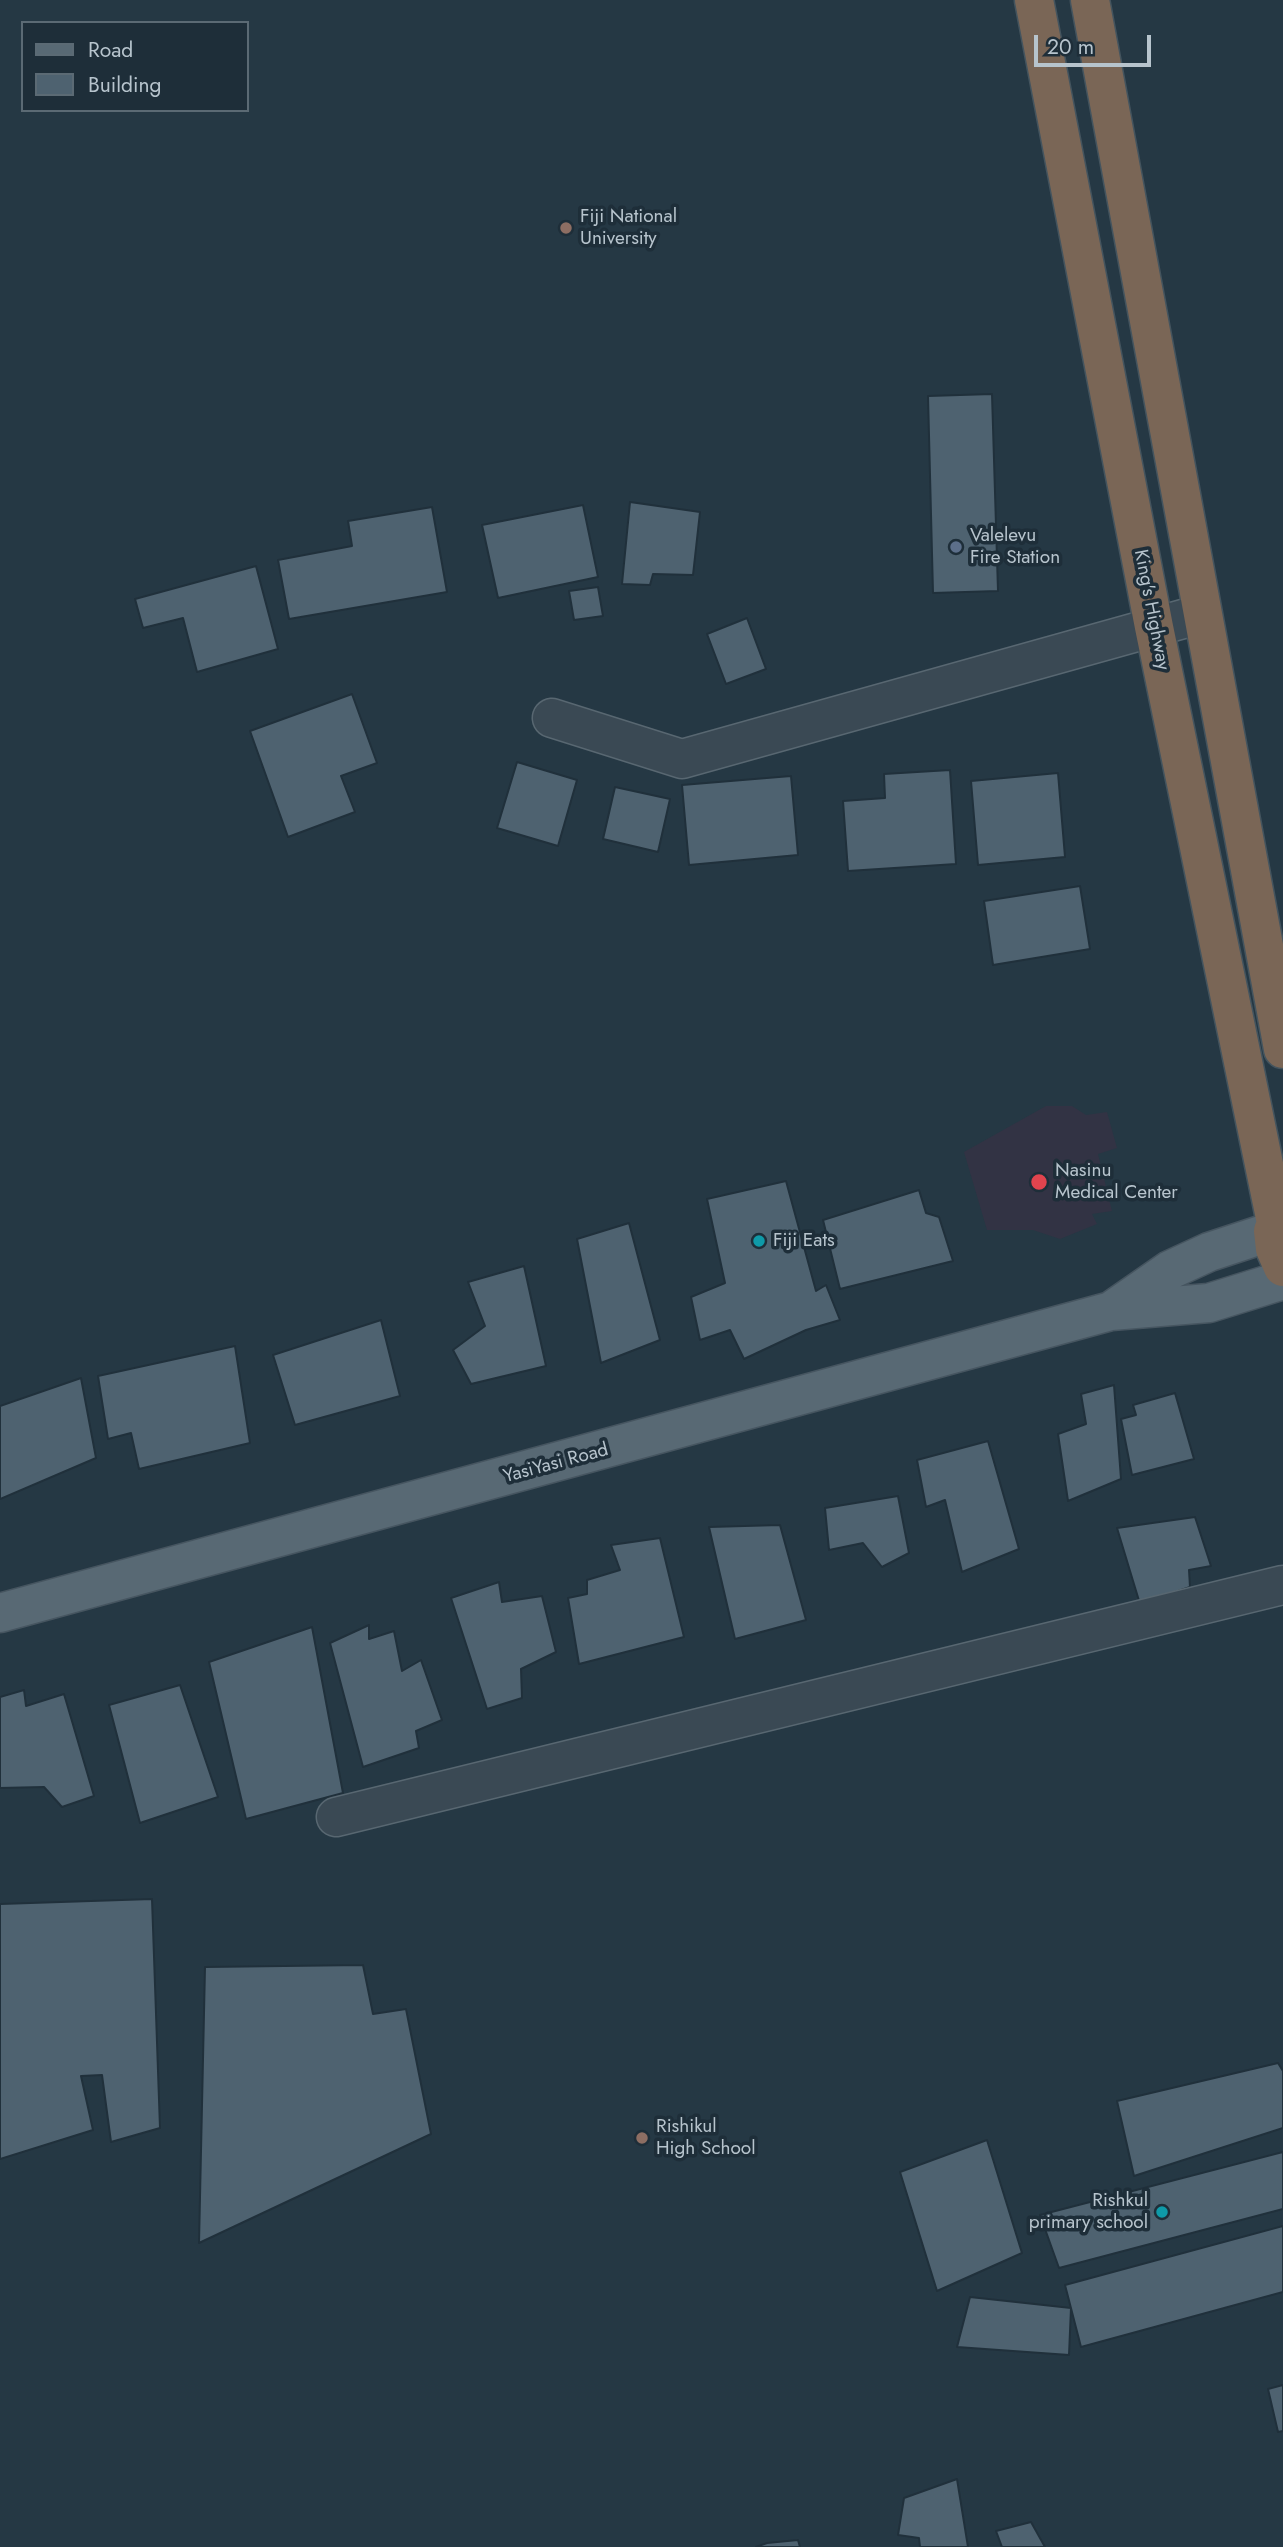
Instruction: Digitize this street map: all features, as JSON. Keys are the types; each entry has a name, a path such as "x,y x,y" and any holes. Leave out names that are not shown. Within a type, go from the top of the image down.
{"highway":[{"name":"King's Highway","path":"1034,0 1154,626 1279,1231"},
{"path":"1090,0 1283,1049"}],"main road":[{"name":"YasiYasi Road","path":"1111,1311 1170,1270 1209,1252 1279,1231"},
{"name":"YasiYasi Road","path":"0,1613 1111,1311 1209,1303 1283,1280"}],"street":[{"path":"552,718 682,759 1201,614"},
{"path":"336,1817 1283,1585"}],"shaded area":[{"name":"Nasinu Medical Center","path":"1046,1106 1072,1106 1086,1115 1107,1112 1117,1148 1098,1154 1112,1211 1092,1214 1097,1224 1060,1239 1033,1230 987,1230 964,1152"}],"building":[{"path":"992,394 998,591 933,593 928,396"},
{"path":"630,502 700,512 693,575 653,574 650,585 622,584"},
{"path":"583,505 598,577 498,598 482,525"},
{"path":"432,507 447,592 289,619 278,560 352,546 348,521"},
{"path":"256,566 278,649 197,672 183,618 143,628 135,599"},
{"path":"598,587 603,616 574,620 569,591"},
{"path":"747,618 766,669 726,684 707,634"},
{"path":"352,694 377,763 341,776 355,812 288,837 250,731"},
{"path":"517,762 577,780 558,846 497,828"},
{"path":"950,770 956,864 848,871 843,801 885,798 884,774"},
{"path":"1058,773 1065,857 978,865 971,781"},
{"path":"791,776 798,855 689,865 682,785"},
{"path":"615,787 670,799 658,852 603,839"},
{"path":"1080,886 1090,949 993,965 984,901"},
{"name":"Fiji Eats","path":"786,1181 816,1291 826,1285 840,1320 806,1330 744,1359 730,1330 700,1340 691,1297 725,1283 707,1199"},
{"path":"919,1190 926,1213 939,1217 953,1261 840,1289 823,1220"},
{"path":"629,1223 660,1340 601,1363 577,1239"},
{"path":"524,1266 546,1366 471,1384 453,1350 485,1326 468,1282"},
{"path":"381,1320 400,1396 295,1425 273,1355"},
{"path":"235,1346 250,1443 139,1469 131,1433 108,1439 98,1376"},
{"path":"81,1378 96,1458 0,1499 0,1406"},
{"path":"1114,1385 1121,1479 1068,1501 1058,1434 1086,1424 1081,1394"},
{"path":"1175,1393 1194,1459 1132,1475 1121,1419 1136,1415 1133,1405"},
{"path":"988,1441 1019,1549 962,1572 945,1500 926,1507 917,1460"},
{"path":"898,1496 909,1553 882,1567 863,1543 829,1550 825,1508"},
{"path":"1195,1517 1211,1566 1189,1570 1190,1587 1140,1604 1117,1528"},
{"path":"780,1525 806,1620 735,1639 709,1527"},
{"path":"660,1538 684,1637 579,1664 568,1598 587,1594 587,1580 620,1570 611,1545"},
{"path":"499,1582 502,1602 542,1596 556,1652 521,1669 522,1698 487,1709 451,1598"},
{"path":"369,1625 369,1639 394,1631 402,1671 421,1660 442,1720 416,1731 419,1748 363,1767 330,1643"},
{"path":"312,1627 343,1793 246,1819 209,1662"},
{"path":"180,1685 218,1797 140,1823 109,1705"},
{"path":"24,1690 26,1706 64,1694 94,1796 62,1807 44,1787 0,1788 0,1697"},
{"path":"152,1899 160,2128 111,2142 102,2075 81,2076 93,2130 0,2159 0,1904"},
{"path":"363,1965 373,2014 406,2009 431,2134 199,2243 205,1967"},
{"path":"1278,2063 1283,2071 1283,2128 1134,2176 1117,2101"},
{"path":"987,2140 1022,2253 937,2291 900,2172"},
{"name":"Rishkul primary school","path":"1283,2152 1283,2209 1059,2268 1040,2215"},
{"path":"1283,2226 1283,2292 1081,2347 1065,2285"},
{"path":"970,2297 1071,2308 1069,2355 957,2347"},
{"path":"1283,2385 1283,2431 1278,2432 1268,2389"},
{"path":"957,2479 968,2547 920,2547 919,2538 898,2535 904,2498"},
{"path":"1031,2522 1045,2547 1002,2547 996,2531"},
{"path":"798,2540 800,2547 756,2547 767,2543"}],"place":[{"name":"Fiji National University","path":"566,228"},
{"name":"Valelevu Fire Station","path":"956,547"},
{"name":"Nasinu Medical Center","path":"1039,1182"},
{"name":"Fiji Eats","path":"759,1241"},
{"name":"Rishikul High School","path":"642,2138"},
{"name":"Rishkul primary school","path":"1162,2212"}]}
